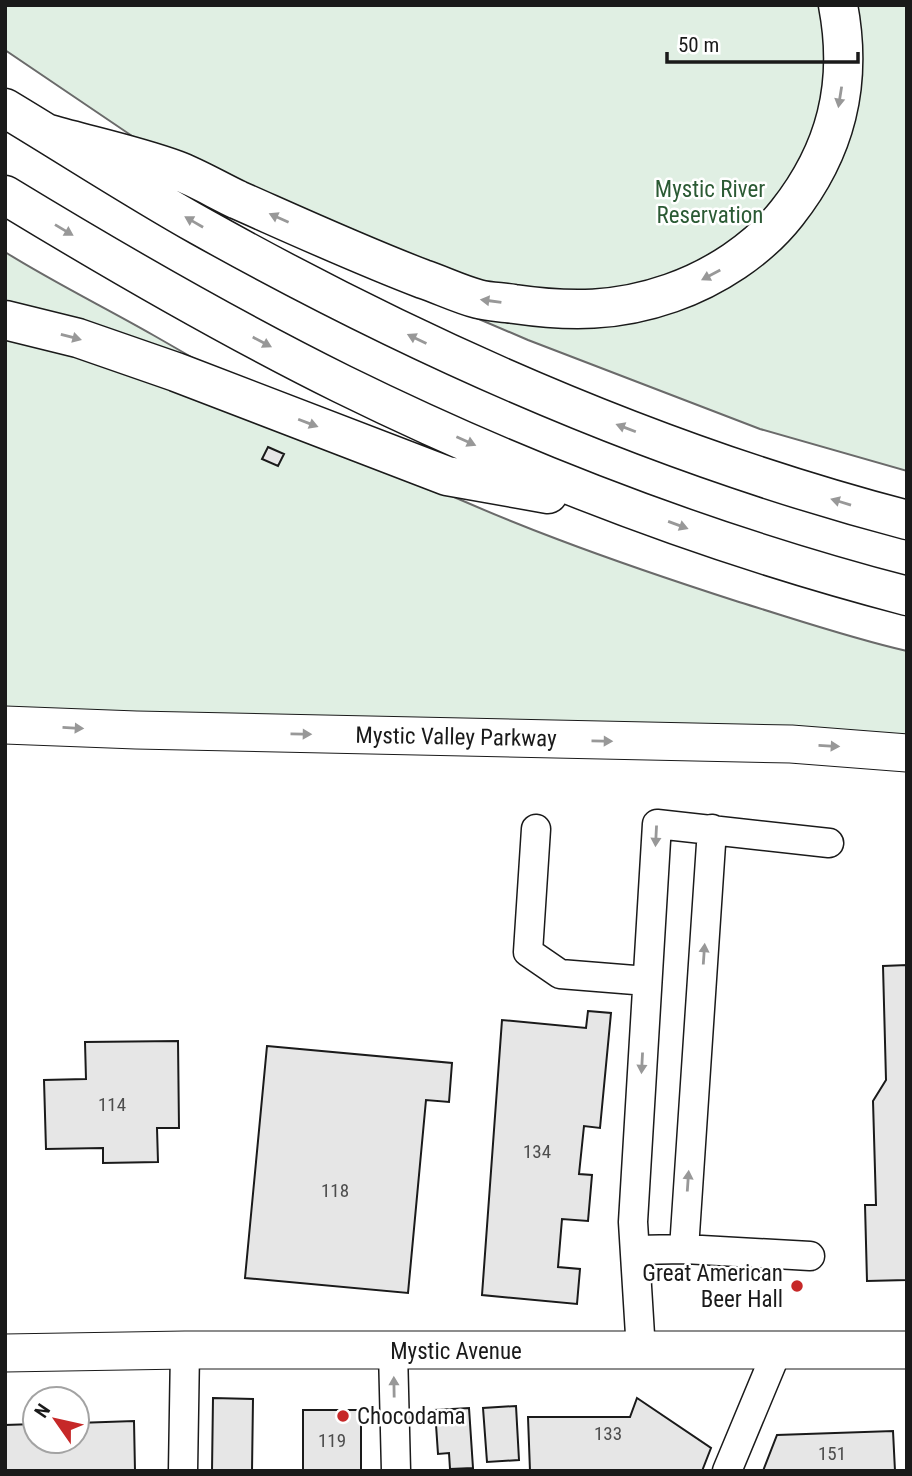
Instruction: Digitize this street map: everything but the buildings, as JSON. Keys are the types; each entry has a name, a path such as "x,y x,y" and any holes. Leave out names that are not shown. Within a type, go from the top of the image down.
{"highway":[{"path":"49,134 176,170 388,266 479,299 559,310 605,309 650,300 688,287 723,268 754,247 782,220 804,192 823,159 836,120 844,47 838,5"},
{"path":"5,107 208,230 345,304 442,351 526,388 684,450 783,484 907,520"},
{"path":"5,195 176,296 342,384 512,461 636,510 775,558 907,596"},
{"path":"5,320 78,338 176,372 447,475 636,510"}],"main road":[{"name":"Mystic Valley Parkway","path":"5,725 791,744 907,753"},
{"name":"Mystic Avenue","path":"5,1353 185,1350 907,1350"}],"street":[{"path":"642,1351 633,1222 657,824 829,843"},
{"path":"536,829 528,952 560,974 647,981"},
{"path":"684,1249 712,829"},
{"path":"636,1250 684,1249 810,1256"},
{"path":"183,1471 185,1350"},
{"path":"393,1351 396,1471"},
{"path":"727,1471 777,1351"}],"green space":[{"name":"Mystic River Reservation","path":"5,5 907,5 907,471 760,429 528,340 432,299 138,140 5,50"},
{"path":"5,252 325,433 470,504 559,540 694,587 907,651 907,735 801,727 234,716 5,708"}],"place":[{"name":"Great American Beer Hall","path":"797,1286"},
{"name":"Chocodama","path":"343,1416"}]}
